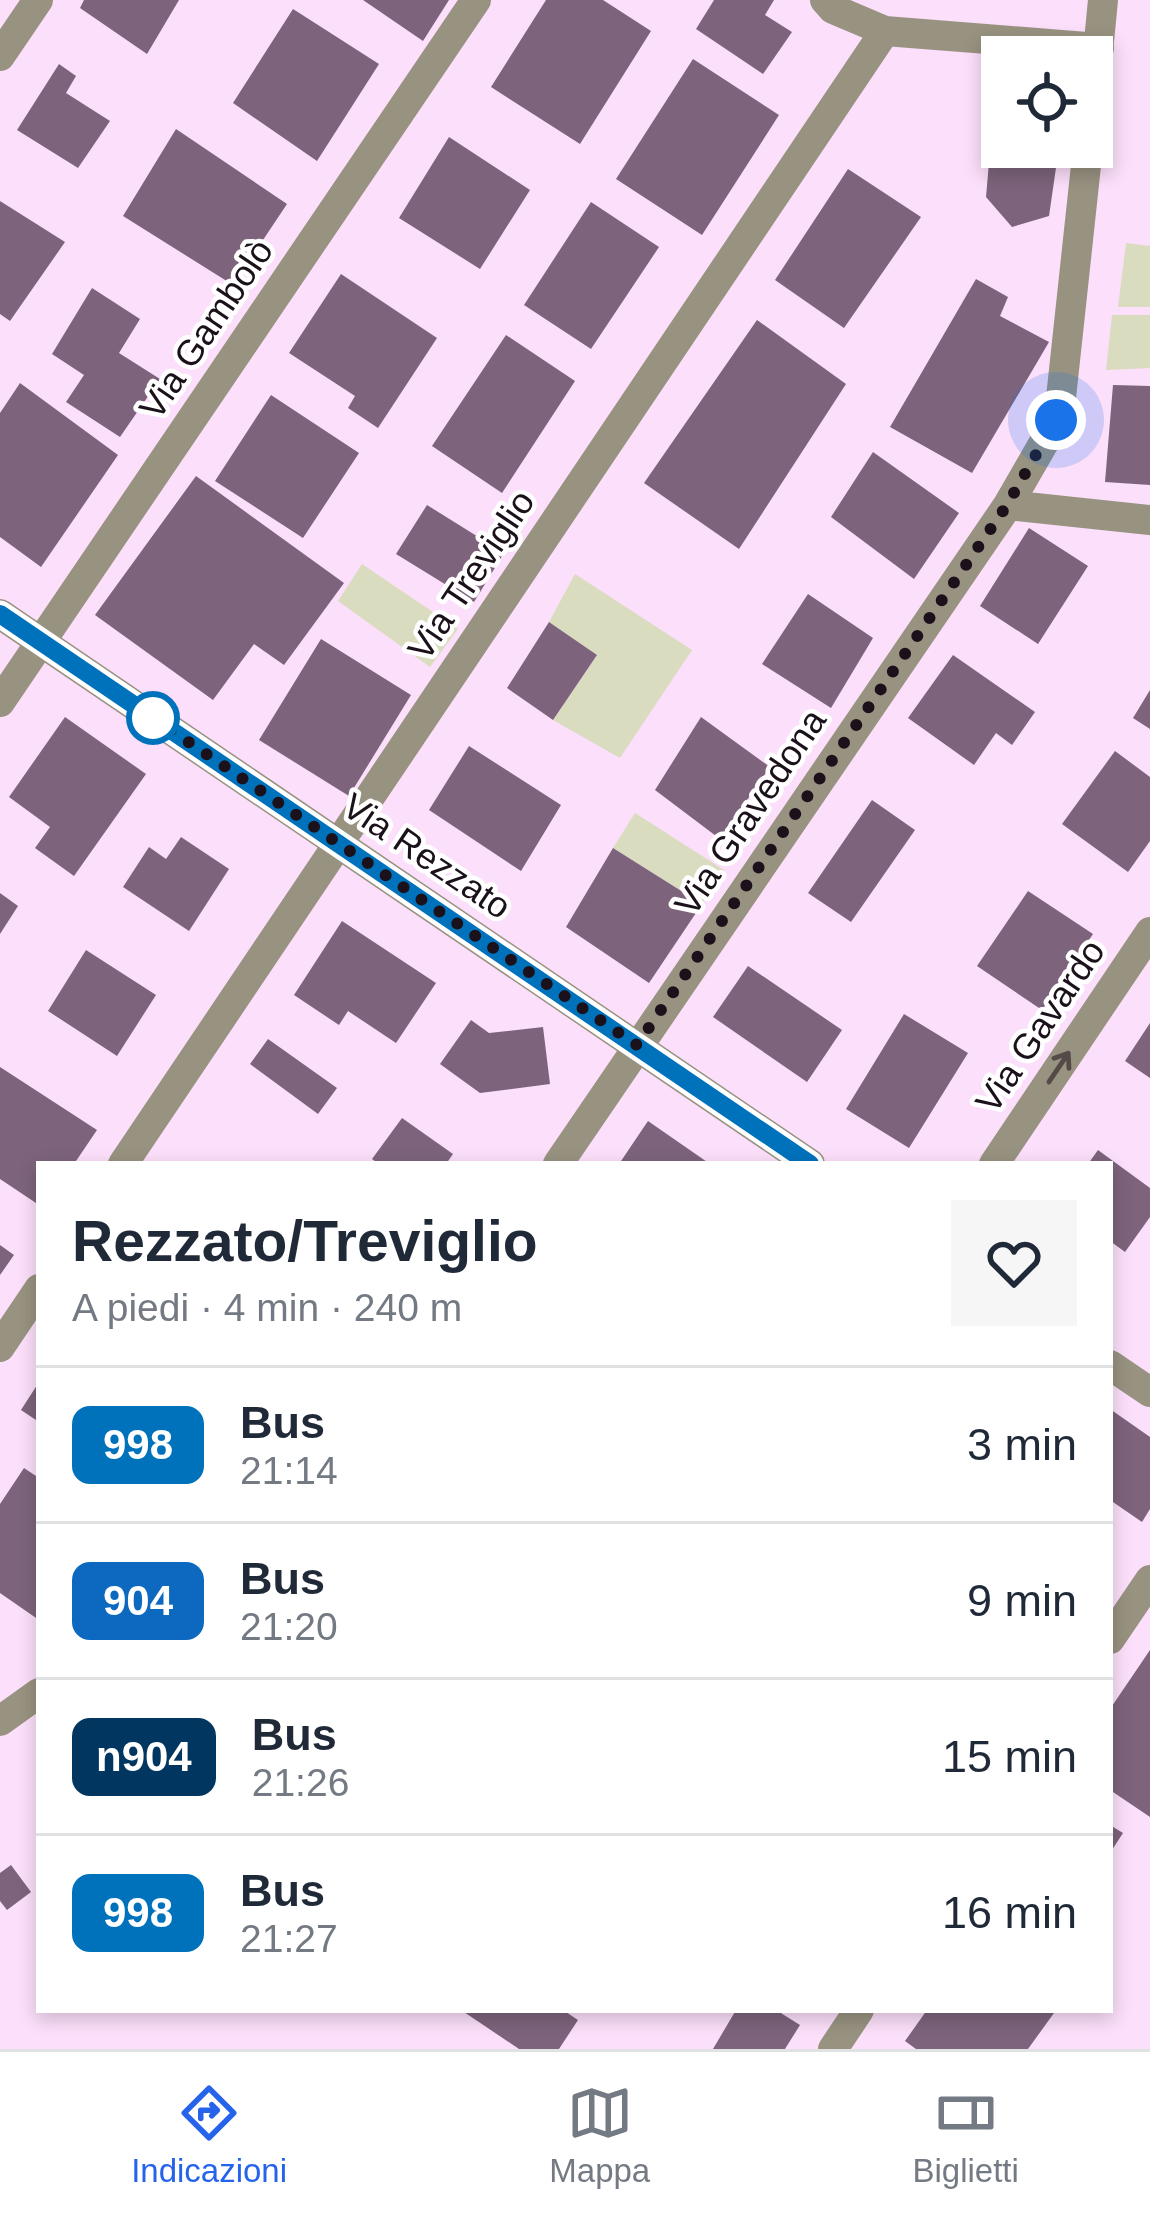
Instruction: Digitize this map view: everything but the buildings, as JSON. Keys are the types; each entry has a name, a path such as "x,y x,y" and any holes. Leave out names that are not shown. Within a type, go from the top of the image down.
{"street":[{"path":"0,56 38,0"},
{"name":"Via Gambolò","path":"0,702 476,0"},
{"path":"825,0 885,31 981,39"},
{"path":"1100,36 1103,0"},
{"name":"Via Treviglio","path":"125,1161 885,31"},
{"name":"Via Gravedona","path":"559,1161 1007,505 1050,432 1060,407 1086,168"},
{"path":"1007,505 1150,520"},
{"name":"Via Rezzato","path":"0,614 806,1161"},
{"name":"Via Gavardo","path":"996,1161 1150,932"},
{"path":"0,1347 36,1293"},
{"path":"1113,1367 1150,1392"},
{"path":"1113,1635 1150,1580"},
{"path":"0,1720 36,1695"},
{"path":"833,2049 858,2013"}],"green space":[{"path":"1126,243 1150,246 1150,307 1118,307"},
{"path":"1112,315 1150,315 1150,368 1106,370"},
{"path":"362,564 458,629 430,667 338,601"},
{"path":"575,574 692,650 620,758 553,720 597,655 549,622"},
{"path":"635,813 724,870 702,904 613,848"}],"bus line":[{"name":"998","path":"0,614 806,1161"}],"route":[{"path":"153,718 637,1045 1007,505 1056,420"}]}
